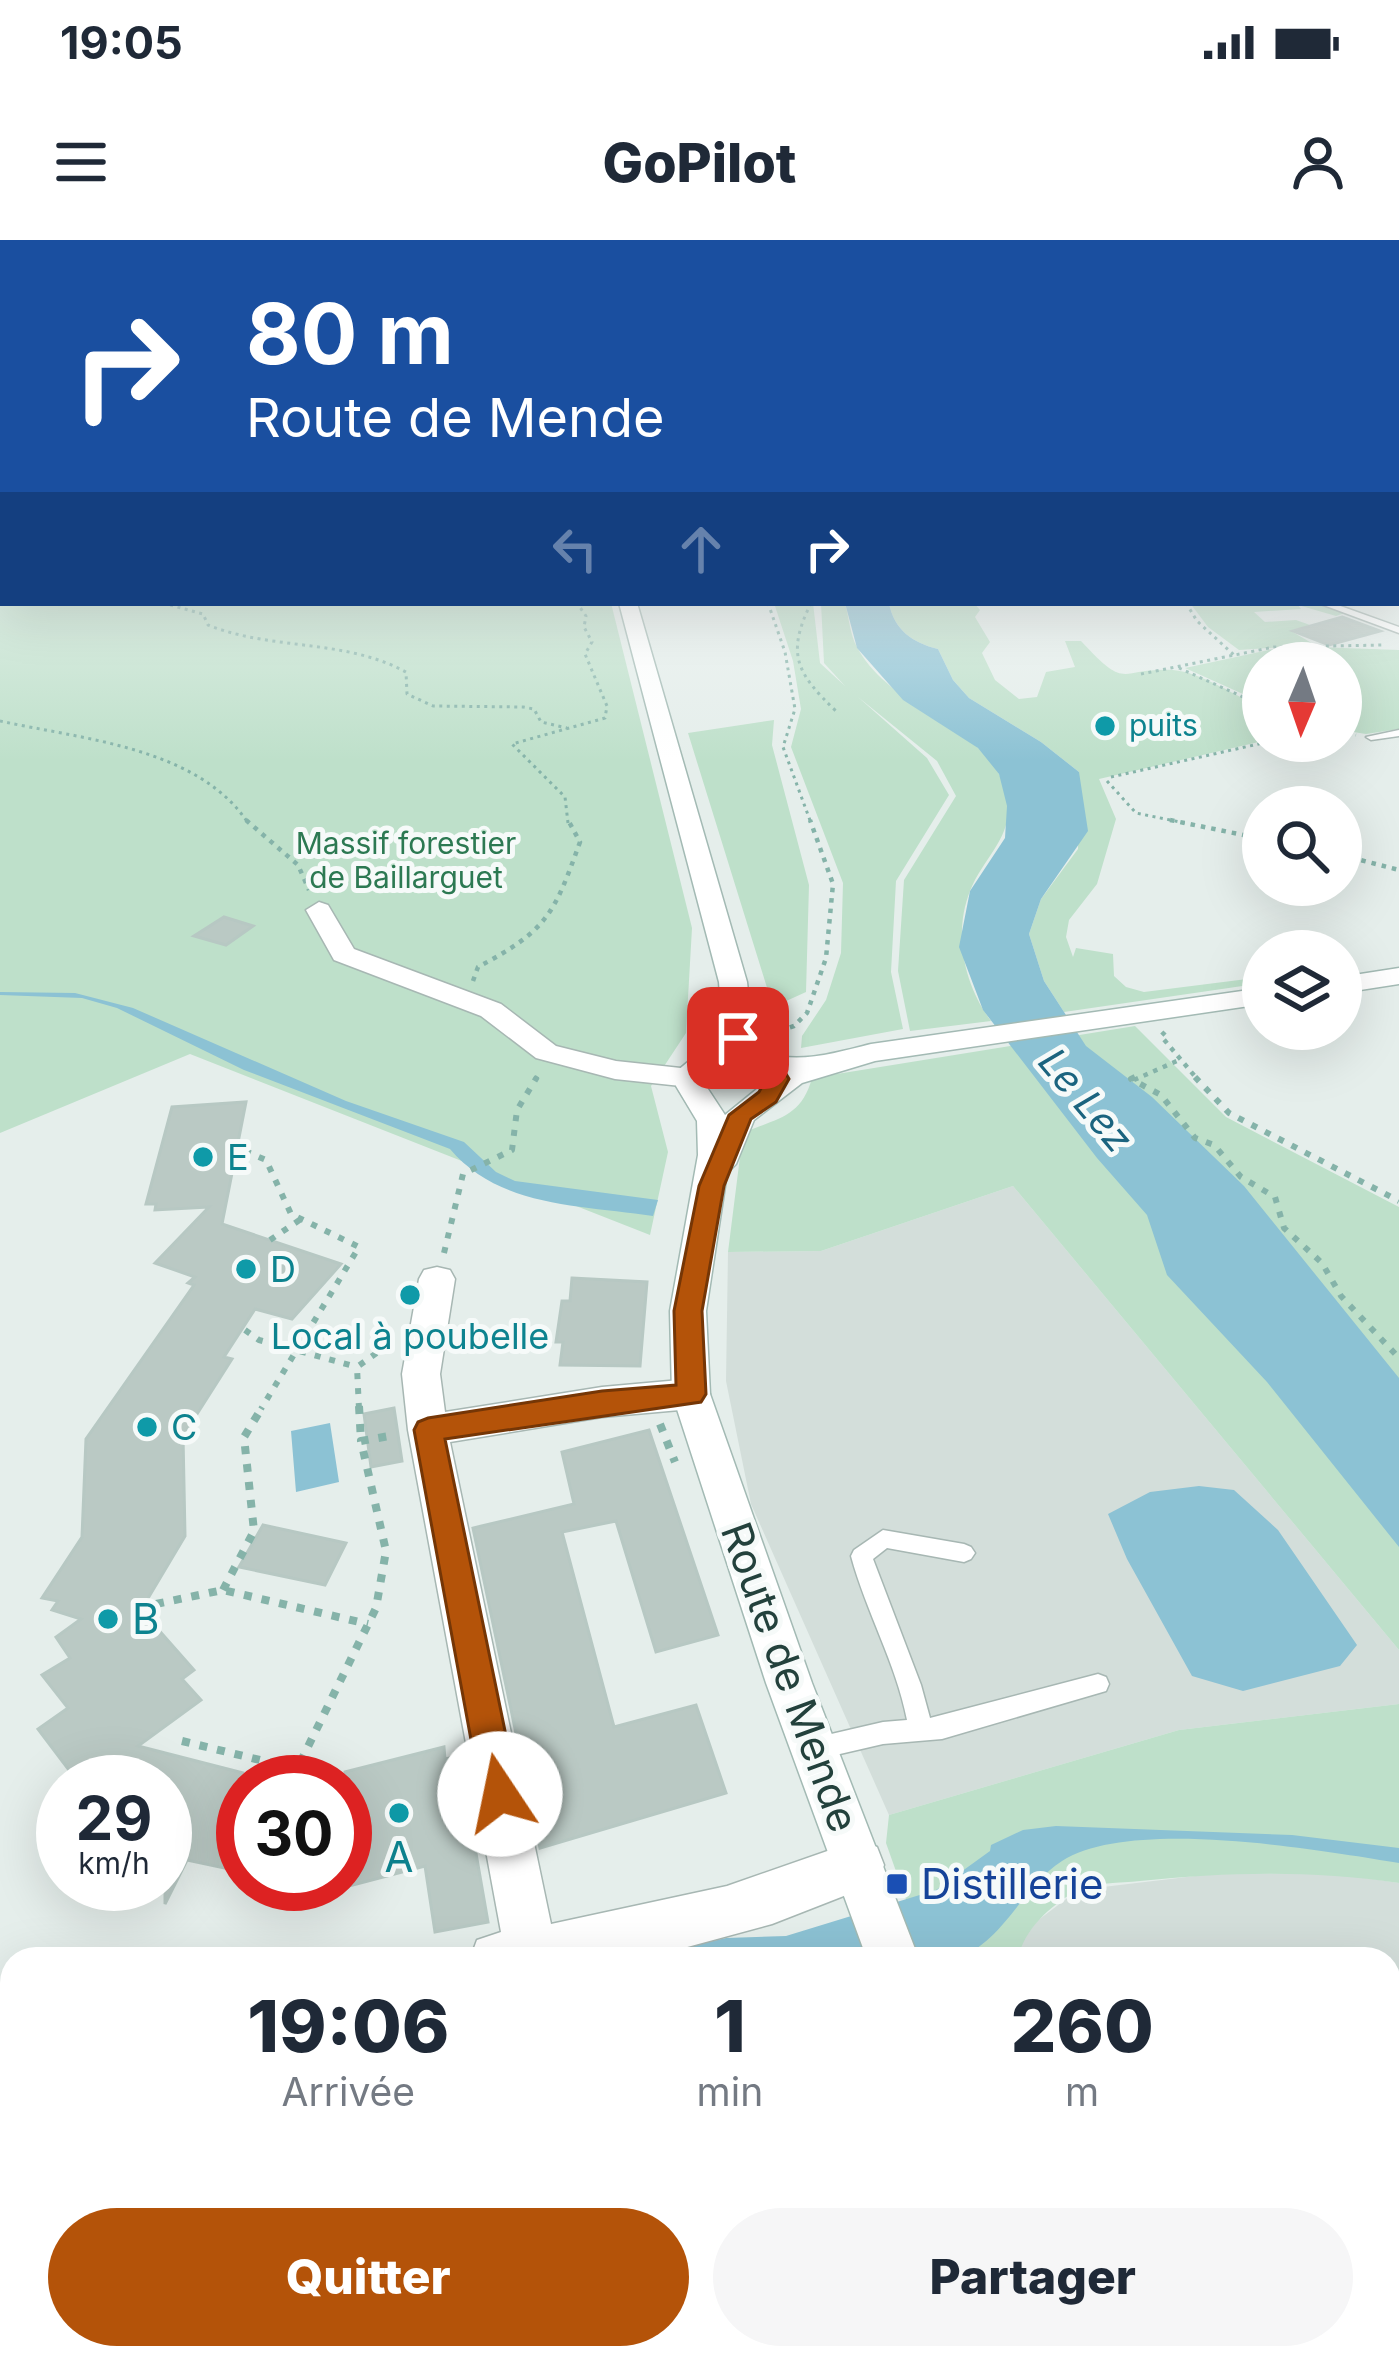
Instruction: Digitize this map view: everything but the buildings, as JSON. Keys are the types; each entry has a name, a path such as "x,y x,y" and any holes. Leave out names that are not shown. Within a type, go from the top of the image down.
{"main road":[{"path":"629,606 734,982 738,1038 762,1070"},
{"path":"319,910 344,954 491,1010 545,1052 615,1070 697,1077 728,1053 762,1070 827,1065 970,1038 1242,999"},
{"path":"697,1077 718,1038 722,971 718,921"},
{"path":"1362,982 1399,976"},
{"name":"Route de Mende","path":"711,1186 762,1070"},
{"name":"Route de Mende","path":"697,1077 713,1121 711,1186 688,1311 691,1394 888,1947"},
{"path":"437,1280 413,1432 512,1947"},
{"path":"413,1432 602,1402 691,1394"},
{"path":"578,1947 804,1889 859,1865"}],"lane":[{"path":"1332,606 1399,630"},
{"path":"1371,737 1399,733"},
{"path":"921,1730 915,1691 870,1591 862,1556 883,1538 964,1553"},
{"path":"814,1749 883,1733 921,1730 1098,1684"}],"path":[{"path":"174,606 202,614 208,625 255,642 361,649 406,672 407,694 423,703 523,707 534,709 541,722 571,729"},
{"path":"463,999 478,968 512,949 557,909 580,839 568,824 566,797 512,744 602,722 607,712 586,654 592,641 578,606"},
{"path":"762,1070 802,1019 825,964 833,901 833,884 783,747 795,709 785,652 769,606"},
{"path":"810,606 795,638 797,650 808,678 837,712"},
{"path":"1188,606 1197,621 1234,655"},
{"path":"1141,674 1286,646 1372,647 1398,639"},
{"path":"1177,668 1242,697"},
{"path":"0,721 115,746 188,770 236,805 249,825 298,866 319,910"},
{"path":"1242,748 1109,779 1128,810 1242,835"},
{"path":"1362,860 1399,870"},
{"path":"1178,1029 1161,1036 1228,1113 1399,1202"},
{"path":"437,1280 463,1174 512,1150 517,1110 548,1059 545,1052"},
{"path":"1179,1060 1131,1079 1183,1112 1195,1138 1214,1145 1241,1178 1275,1197 1280,1222 1291,1238 1329,1271 1344,1300 1375,1325 1399,1358"},
{"path":"223,1590 254,1531 244,1437 359,1247 291,1214 266,1160 245,1151"},
{"path":"270,1240 301,1219"},
{"path":"245,1330 259,1340 357,1367"},
{"path":"357,1367 385,1347 394,1332"},
{"path":"182,1741 297,1769 376,1608 386,1551 361,1441 357,1367"},
{"path":"361,1441 413,1432"},
{"path":"156,1604 223,1590 368,1624"}],"shaded area":[{"path":"1013,1186 1399,1650 1399,1704 1179,1730 889,1815 751,1504 726,1381 728,1252 821,1251"},
{"path":"1220,1873 1340,1874 1399,1883 1399,1947 1021,1947 1037,1921 1078,1890"}],"green space":[{"name":"Massif forestier de Baillarguet","path":"0,606 612,606 692,928 686,1033 651,1086 668,1152 650,1235 190,1054 0,1133"},
{"path":"775,606 813,606 820,663 845,686 824,663 821,606 846,606 855,642 871,667 909,700 971,742 999,774 1006,793 1006,825 970,891 962,924 968,975 991,1021 910,1031 898,971 904,880 956,796 937,761 858,697 927,758 949,795 896,881 891,972 903,1029 801,1048 802,1036 826,1000 841,953 843,883 791,747 801,709 793,661"},
{"path":"890,606 977,606 980,610 975,617 990,642 982,653 995,680 1019,699 1037,697 1046,672 1075,667 1065,641 1081,641 1117,672 1184,672 1242,698 1242,746 1099,779 1116,819 1097,884 1069,920 1066,937 1073,957 1076,948 1113,954 1114,976 1126,987 1144,992 1242,980 1242,986 1064,1012 1044,981 1029,934 1041,899 1078,849 1079,772 1041,742 969,698 953,680 938,649 906,634"},
{"path":"1192,606 1299,606 1301,609 1254,612 1265,622 1296,620 1310,625 1291,631 1310,642 1242,642 1239,650 1208,627"},
{"path":"1301,606 1326,606 1345,613 1336,616"},
{"path":"1362,649 1399,650 1399,729 1362,733"},
{"path":"1242,656 1242,694 1185,668"},
{"path":"774,720 772,745 809,885 806,992 773,1007 688,733"},
{"path":"1135,1026 1226,1117 1399,1207 1399,1650 1013,1186 821,1251 728,1252 743,1133 794,1109 812,1078"},
{"path":"1399,1704 1399,1883 1270,1874 1099,1884 1076,1891 1048,1911 1023,1947 923,1947 886,1843 889,1815 1179,1730"}],"water":[{"name":"Le Lez","path":"846,606 890,606 906,634 938,649 953,680 969,698 1041,742 1079,772 1088,831 1041,899 1029,934 1044,981 1086,1046 1152,1097 1244,1186 1399,1378 1399,1547 1267,1382 1167,1275 1147,1215 983,1010 959,947 970,891 1005,838 1007,806 999,774 978,748 903,700 857,648"},
{"path":"0,992 75,993 133,1008 346,1101 464,1142 496,1172 515,1181 658,1200 653,1216 571,1206 517,1193 470,1168 450,1149 244,1070 117,1008 82,998"},
{"path":"330,1423 339,1482 296,1492 291,1431"},
{"path":"1199,1486 1234,1490 1278,1530 1357,1645 1340,1666 1243,1691 1192,1676 1127,1559 1108,1514 1150,1492"},
{"path":"1056,1826 1292,1835 1399,1848 1399,1863 1226,1841 1133,1841 1093,1848 1062,1861 978,1947 686,1947 726,1938 786,1936 936,1890 990,1851 991,1845 1023,1830"}],"place":[{"name":"puits","path":"1105,726"},
{"name":"E","path":"203,1157"},
{"name":"D","path":"246,1269"},
{"name":"Local à poubelle","path":"410,1295"},
{"name":"C","path":"147,1427"},
{"name":"B","path":"108,1619"},
{"name":"A","path":"399,1813"},
{"name":"Distillerie","path":"897,1884"}],"route":[{"path":"500,1794 428,1430 602,1402 691,1394 688,1311 711,1186 740,1115 768,1096 777,1079 771,1066 751,1056 738,1038"}]}
